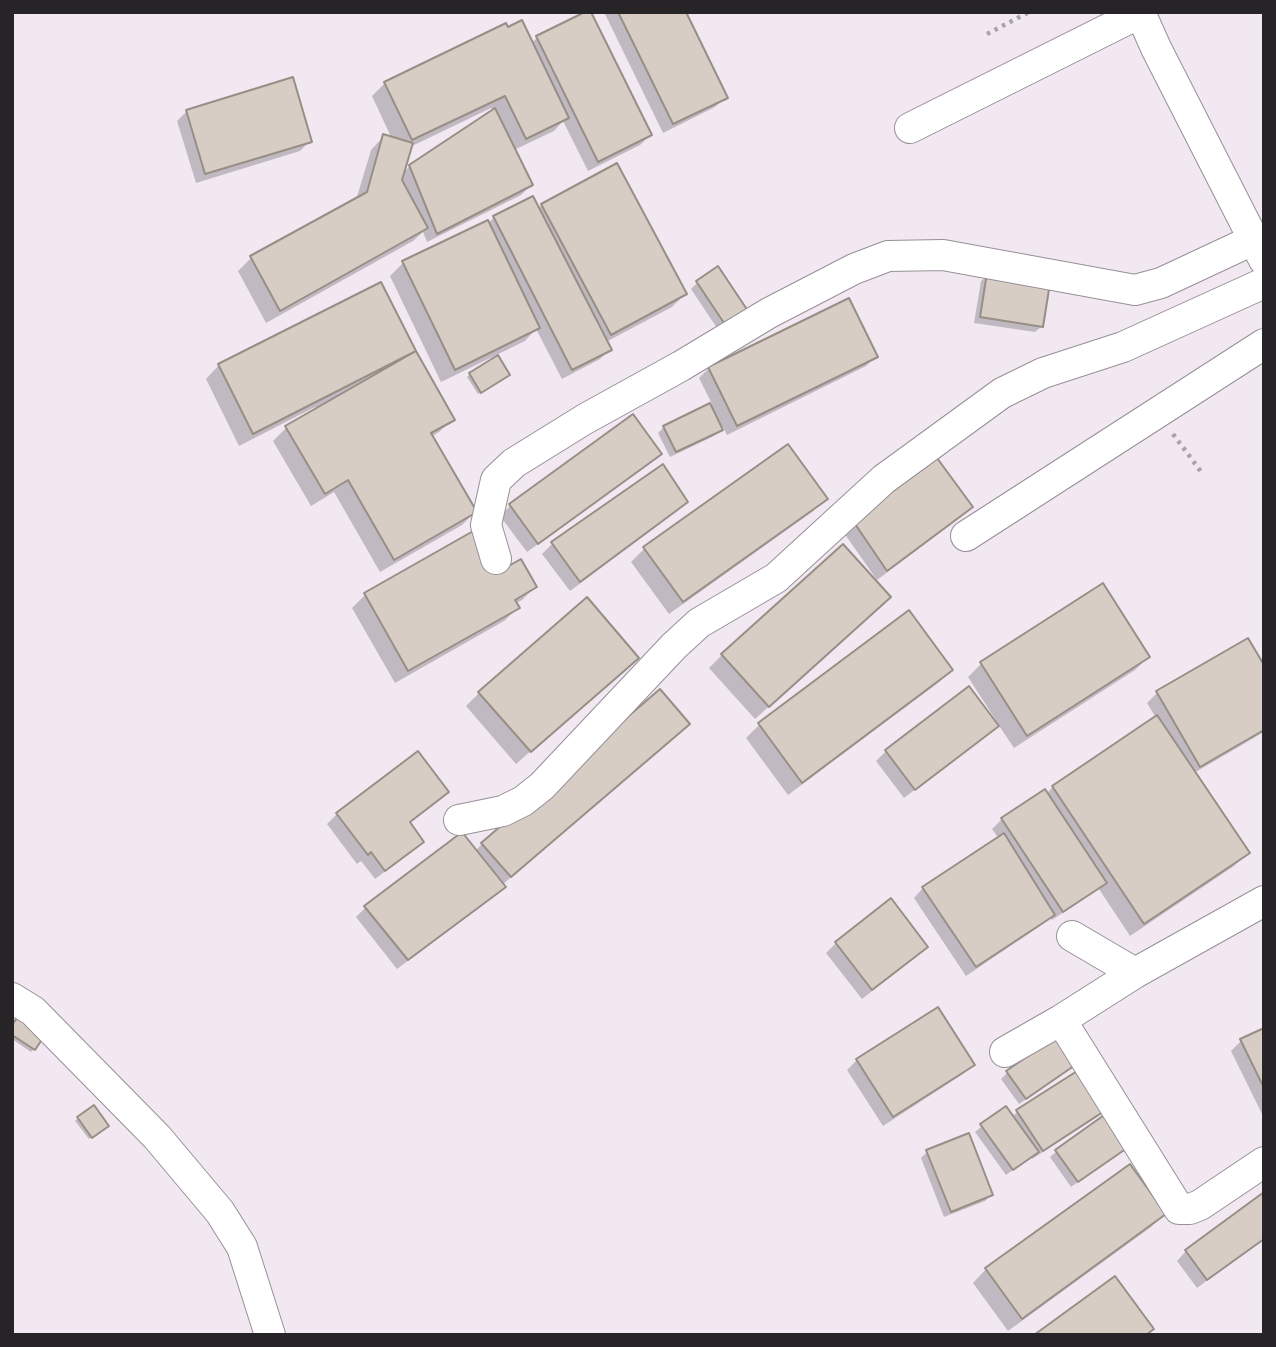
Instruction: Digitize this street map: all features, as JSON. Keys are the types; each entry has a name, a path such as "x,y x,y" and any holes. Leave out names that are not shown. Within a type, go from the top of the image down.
{"street":[{"path":"496,558 486,525 496,480 514,463 769,313 854,269 888,256 943,255 1135,290 1161,283 1256,231 1140,13 910,128"},
{"path":"459,820 503,811 523,801 542,786 699,623 776,578 884,479 1002,393 1043,373 1123,347 1264,283"},
{"path":"967,537 1264,344"},
{"path":"1005,1052 1135,973 1264,901"},
{"path":"1072,936 1135,973"},
{"path":"12,998 33,1011 157,1137 220,1212 242,1247 270,1335"},
{"path":"1061,1020 1179,1209 1200,1205 1264,1162"}],"path":[{"path":"987,34 1029,12"},
{"path":"1158,413 1202,473"}],"building":[{"path":"585,12 591,12 652,135 598,162 536,36"},
{"path":"618,12 686,12 728,98 673,124"},
{"path":"522,20 569,118 526,139 505,96 412,140 384,82 506,23 508,27"},
{"path":"293,77 312,142 205,174 186,110"},
{"path":"495,108 533,185 437,234 409,165"},
{"path":"383,134 413,143 402,180 428,228 280,311 250,256 367,192"},
{"path":"617,163 687,294 611,335 541,204"},
{"path":"533,196 612,350 572,370 493,216"},
{"path":"488,220 540,328 455,370 402,261"},
{"path":"718,266 748,311 726,326 696,281"},
{"path":"987,273 1050,283 1043,327 980,317"},
{"path":"381,282 416,351 253,434 218,364"},
{"path":"849,298 878,357 737,426 708,367"},
{"path":"416,351 455,420 431,433 477,512 394,560 348,480 325,494 285,426"},
{"path":"498,355 510,375 481,393 469,373"},
{"path":"710,403 723,430 676,452 663,426"},
{"path":"633,414 662,454 538,544 509,504"},
{"path":"788,444 828,499 683,602 643,547"},
{"path":"937,458 973,507 887,571 853,521"},
{"path":"663,464 688,502 580,582 551,542"},
{"path":"475,530 498,572 521,559 537,587 515,600 520,608 408,671 364,593"},
{"path":"843,544 891,597 769,707 721,654"},
{"path":"1103,583 1150,657 1027,736 980,662"},
{"path":"587,597 639,658 531,752 478,692"},
{"path":"909,610 953,670 802,783 758,723"},
{"path":"1248,638 1264,665 1264,730 1200,767 1156,691"},
{"path":"969,686 999,726 915,790 885,750"},
{"path":"660,689 690,724 511,877 481,843"},
{"path":"1157,715 1250,853 1144,924 1052,786"},
{"path":"418,751 449,792 410,822 424,842 385,871 371,852 368,855 336,813"},
{"path":"1045,789 1107,883 1063,912 1001,818"},
{"path":"462,832 506,887 408,960 364,906"},
{"path":"1004,833 1055,915 976,967 922,887"},
{"path":"891,898 928,947 872,990 835,942"},
{"path":"938,1007 975,1065 893,1117 856,1059"},
{"path":"20,1014 47,1032 35,1050 12,1035 12,1025"},
{"path":"1264,1028 1264,1088 1240,1039"},
{"path":"1062,1033 1081,1061 1026,1099 1006,1071"},
{"path":"1085,1066 1112,1106 1043,1151 1016,1110"},
{"path":"94,1105 109,1126 92,1138 77,1117"},
{"path":"1006,1106 1039,1152 1013,1170 980,1124"},
{"path":"1107,1113 1130,1146 1078,1182 1055,1150"},
{"path":"969,1133 993,1195 951,1212 926,1150"},
{"path":"1130,1164 1166,1214 1022,1319 985,1268"},
{"path":"1264,1192 1264,1239 1207,1280 1185,1250"},
{"path":"1115,1276 1154,1329 1146,1335 1034,1335"}]}
